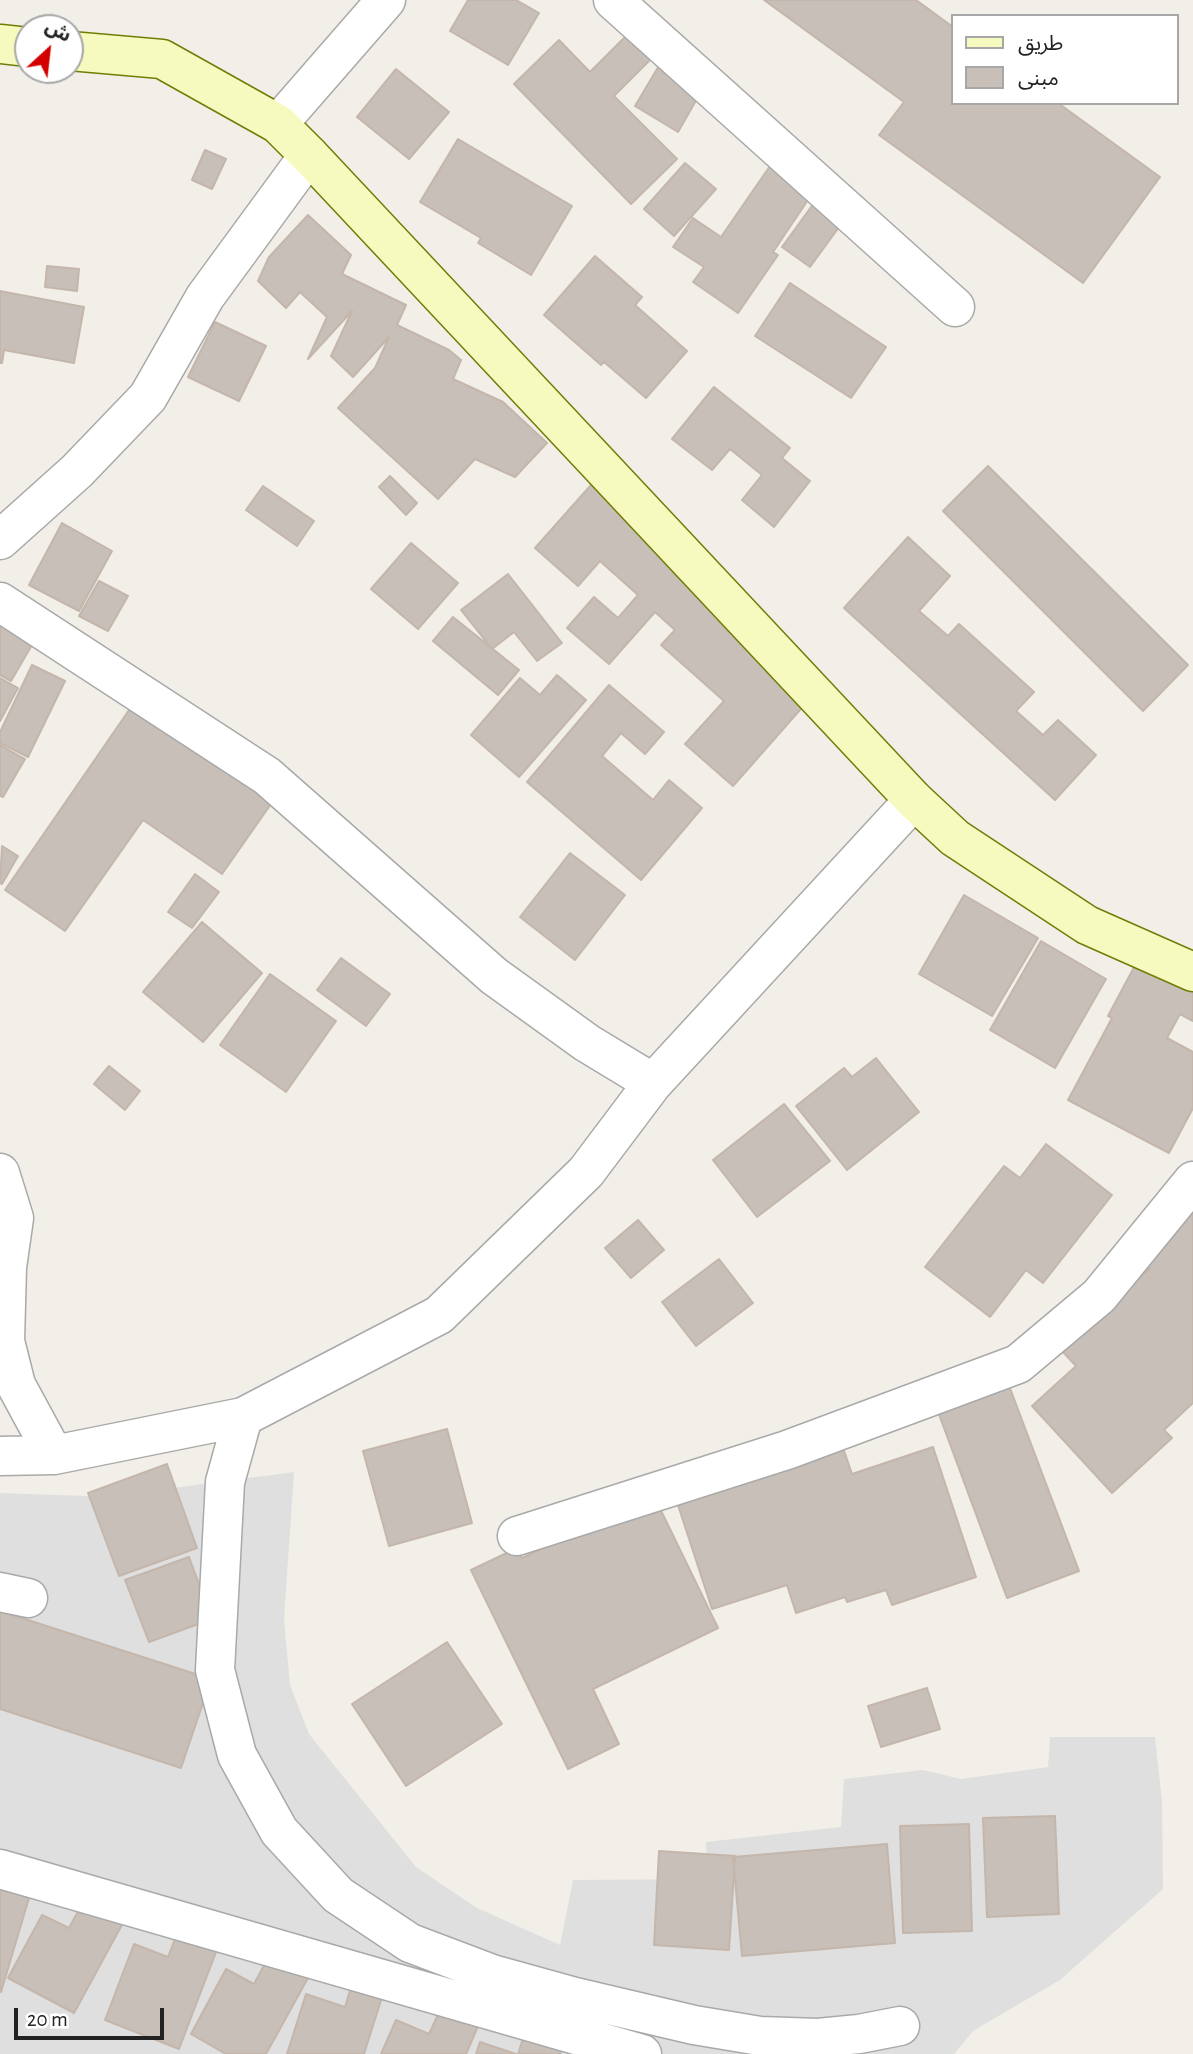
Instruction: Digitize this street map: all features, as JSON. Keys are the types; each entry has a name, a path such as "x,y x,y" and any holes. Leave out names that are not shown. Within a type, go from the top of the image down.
{"street":[{"path":"278,124 386,0"},
{"path":"613,0 955,307"},
{"path":"84,52 162,59 278,124 914,800 955,838 1087,925 1193,972"},
{"path":"0,540 78,471 148,397 205,297 309,155"},
{"path":"0,601 267,776 494,976 587,1043 653,1083"},
{"path":"0,1455 54,1455 243,1417 439,1315 586,1172 653,1083 914,800"},
{"path":"0,1173 14,1218 7,1267 5,1340 16,1385 54,1455"},
{"path":"517,1536 787,1450 1018,1364 1099,1296 1193,1181"},
{"path":"243,1417 225,1482 215,1670 237,1755 279,1831 338,1895 410,1943 492,1974 694,2025 757,2045 816,2046 900,2026"},
{"path":"0,1869 642,2054"}],"shaded area":[{"path":"294,1472 284,1619 290,1685 309,1734 416,1867 477,1908 560,1945 573,1880 708,1879 706,1842 841,1827 844,1779 923,1770 961,1779 1048,1767 1050,1737 1155,1737 1162,1801 1163,1889 1060,1980 973,2031 954,2054 0,2054 0,1493 86,1496 151,1491"}],"building":[{"path":"468,0 516,0 539,13 508,65 450,31"},
{"path":"764,0 916,0 951,26 951,105 1061,105 1160,177 1083,283 879,135 904,102"},
{"path":"631,31 655,55 614,96 677,159 631,204 514,84 559,40 590,72"},
{"path":"660,64 702,90 678,132 635,106"},
{"path":"396,69 449,112 409,159 357,117"},
{"path":"458,139 572,206 531,275 478,243 481,238 420,202"},
{"path":"205,150 226,159 212,189 192,180"},
{"path":"685,163 716,189 674,236 644,209"},
{"path":"770,166 812,194 773,252 778,255 738,313 693,282 704,267 673,247 693,218 721,237"},
{"path":"814,203 842,223 810,267 782,247"},
{"path":"308,215 351,255 342,274 406,305 397,325 449,350 461,360 453,379 503,402 547,443 515,477 475,459 438,499 338,408 375,368 389,337 353,377 331,356 352,311 308,359 327,317 300,292 286,308 258,281 269,257"},
{"path":"595,256 642,297 635,305 687,351 646,398 604,362 601,365 544,315"},
{"path":"47,266 79,269 77,291 45,287"},
{"path":"790,283 886,347 851,398 755,336"},
{"path":"0,291 84,307 74,363 4,350 0,363"},
{"path":"215,322 266,346 239,401 188,377"},
{"path":"714,387 790,448 782,458 810,481 774,527 742,500 762,475 730,449 712,470 672,439"},
{"path":"988,466 1188,665 1143,711 943,511"},
{"path":"390,476 417,503 406,515 379,487"},
{"path":"591,485 647,534 814,694 733,786 685,744 724,701 661,645 675,630 655,612 609,664 567,628 594,597 618,618 638,595 600,561 578,586 535,548"},
{"path":"263,486 314,521 297,546 246,510"},
{"path":"62,523 112,551 79,611 29,585"},
{"path":"908,537 950,576 919,611 948,636 959,624 1034,692 1016,711 1043,735 1058,720 1096,755 1055,800 844,608"},
{"path":"411,543 458,583 418,629 371,589"},
{"path":"508,574 562,643 537,661 514,632 492,649 461,610"},
{"path":"99,581 128,596 108,631 79,616"},
{"path":"0,611 39,633 11,681 0,675"},
{"path":"453,617 519,670 498,695 433,641"},
{"path":"32,665 65,681 28,757 0,743 0,732"},
{"path":"557,675 586,700 519,777 471,735 520,678 540,695"},
{"path":"0,678 18,688 0,721"},
{"path":"609,685 664,732 645,754 621,733 602,756 653,800 669,780 702,808 641,880 527,782"},
{"path":"138,697 278,794 222,874 143,820 65,931 5,890"},
{"path":"0,745 25,759 3,797 0,796"},
{"path":"2,846 18,856 2,884 0,883"},
{"path":"570,853 625,895 575,960 520,917"},
{"path":"195,874 219,892 192,928 168,912"},
{"path":"964,895 1038,938 992,1016 919,974"},
{"path":"202,922 262,973 203,1042 143,992"},
{"path":"1041,941 1106,979 1055,1068 990,1030"},
{"path":"1140,956 1193,985 1193,1021 1180,1014 1167,1038 1193,1052 1193,1108 1169,1153 1068,1100 1112,1018 1108,1016"},
{"path":"341,958 390,994 366,1026 317,990"},
{"path":"270,974 336,1021 286,1092 220,1045"},
{"path":"876,1058 919,1112 847,1170 796,1106 844,1068 852,1077"},
{"path":"109,1066 140,1091 125,1110 94,1084"},
{"path":"784,1104 830,1161 757,1217 713,1160"},
{"path":"1046,1144 1112,1195 1043,1283 1026,1270 990,1317 925,1267 1004,1166 1020,1178"},
{"path":"1193,1207 1193,1403 1164,1430 1172,1438 1112,1493 1032,1406 1076,1366 1061,1350 1149,1269 1138,1257"},
{"path":"638,1220 664,1250 631,1278 605,1248"},
{"path":"719,1259 753,1303 696,1346 662,1302"},
{"path":"1005,1375 1079,1571 1007,1598 934,1401"},
{"path":"447,1429 472,1523 389,1546 363,1451"},
{"path":"842,1445 852,1474 933,1447 976,1577 892,1605 886,1590 847,1602 845,1597 796,1613 787,1585 712,1609 675,1496"},
{"path":"167,1464 197,1548 119,1576 88,1493"},
{"path":"653,1494 718,1628 593,1689 619,1744 568,1769 471,1570 517,1548 522,1558"},
{"path":"189,1557 212,1619 149,1642 125,1580"},
{"path":"0,1611 211,1679 181,1768 0,1709"},
{"path":"447,1642 502,1724 406,1786 352,1704"},
{"path":"927,1688 940,1729 881,1747 868,1706"},
{"path":"1055,1816 1059,1914 987,1917 983,1818"},
{"path":"969,1824 972,1931 903,1933 900,1826"},
{"path":"887,1844 895,1943 742,1956 733,1857"},
{"path":"659,1851 735,1856 729,1950 654,1945"},
{"path":"0,1878 32,1888 1,1992 0,1991"},
{"path":"83,1902 123,1923 74,2013 8,1978 42,1915 69,1928"},
{"path":"178,1931 218,1947 179,2049 105,2020 134,1944 168,1957"},
{"path":"269,1956 308,1978 266,2054 226,2054 191,2034 226,1969 254,1984"},
{"path":"352,1984 383,1994 364,2054 287,2054 306,1994 345,2007"},
{"path":"441,2008 479,2024 466,2054 381,2054 396,2020 429,2034"},
{"path":"525,2032 563,2045 560,2054 518,2054"},
{"path":"480,2042 516,2054 476,2054"}]}
